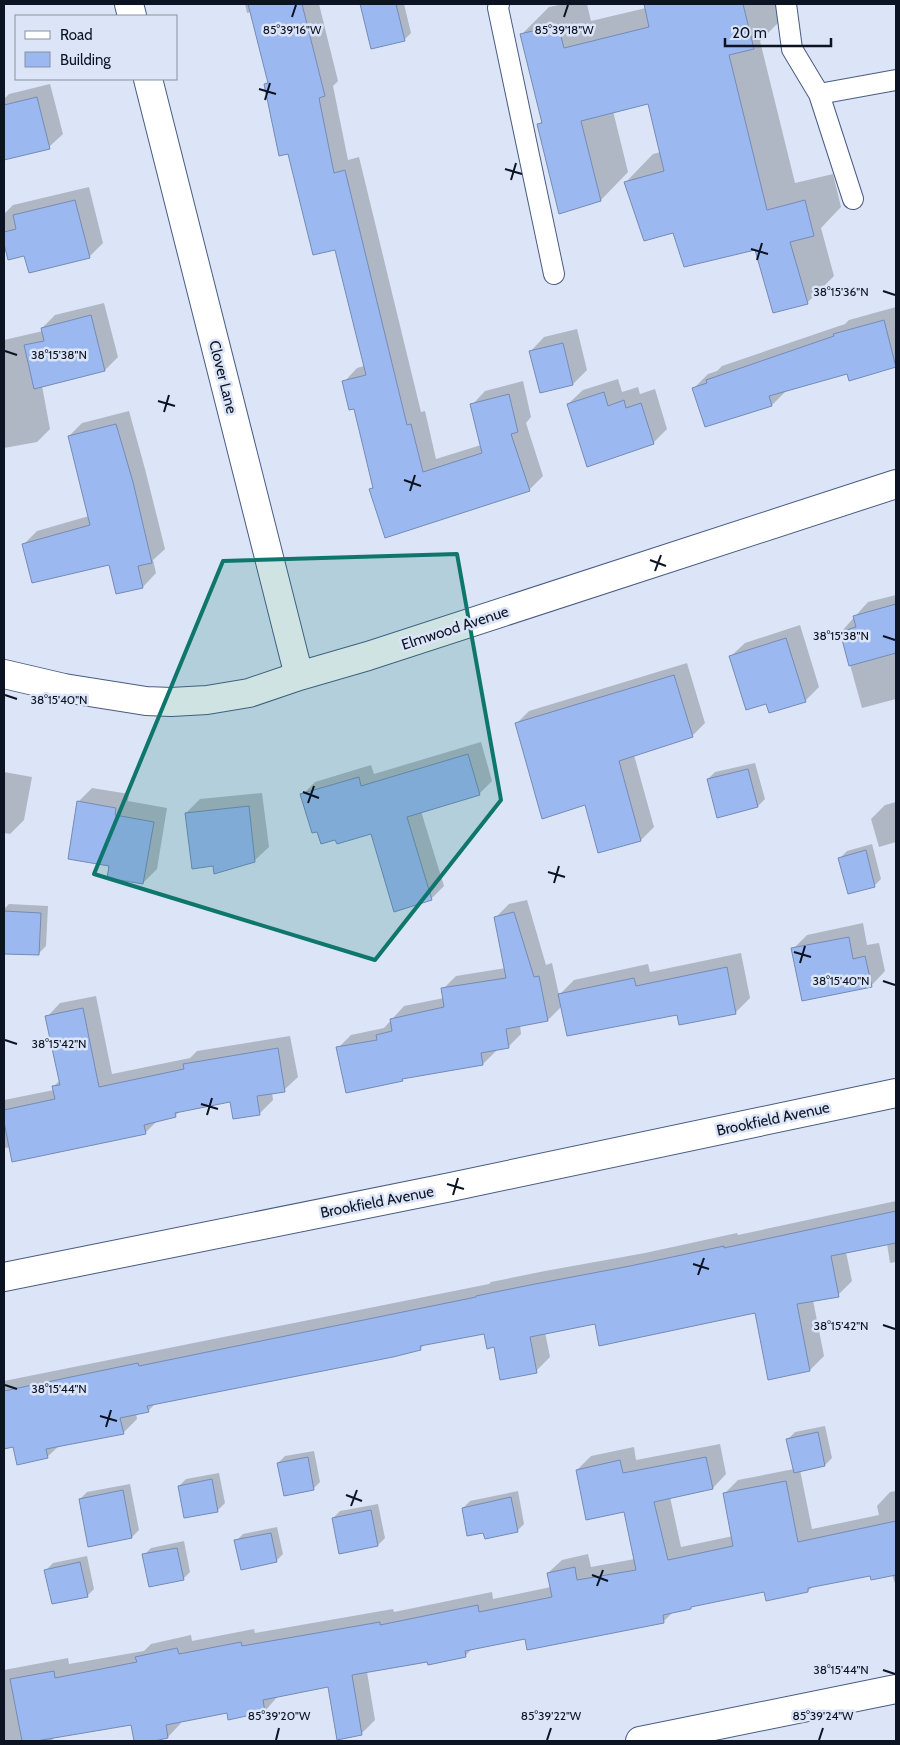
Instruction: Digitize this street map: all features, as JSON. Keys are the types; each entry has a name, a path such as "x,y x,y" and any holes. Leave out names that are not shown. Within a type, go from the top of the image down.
{"street":[{"name":"Clover Lane","path":"148,80 299,676"},
{"name":"Elmwood Avenue","path":"4,674 64,688 146,701 207,700 249,693 896,484"},
{"name":"Brookfield Avenue","path":"4,1278 436,1190 896,1093"},
{"path":"640,1741 896,1689"}],"lane":[{"path":"498,4 554,274"},
{"path":"786,4 792,48 819,94 853,199"},
{"path":"819,94 896,80"}],"highlighted area":[{"path":"457,554 501,800 375,960 94,874 223,561"}],"building":[{"path":"248,4 302,4 325,96 319,98 334,173 345,170 407,425 411,424 423,472 482,453 470,404 509,394 518,432 511,434 530,491 385,538 369,489 373,488 354,409 349,410 342,381 366,375 335,250 313,255 288,154 279,156 264,84 268,83"},
{"path":"360,4 396,4 405,41 371,49"},
{"path":"644,4 743,4 754,49 729,55 767,210 805,200 814,236 790,242 808,304 773,313 755,250 684,267 673,233 644,241 624,182 664,171 648,104 581,121 601,201 559,214 537,124 542,123 520,34 558,25 564,48 649,27"},
{"path":"37,97 50,149 4,160 4,105"},
{"path":"75,200 90,258 29,273 24,256 8,260 4,244 4,232 16,229 13,215"},
{"path":"91,315 105,371 34,389 24,345 44,341 41,328"},
{"path":"884,320 896,367 849,381 847,374 769,396 772,406 705,427 692,388 707,383 706,380 834,336 833,334"},
{"path":"563,343 573,385 540,393 529,351"},
{"path":"604,392 608,406 624,400 626,408 641,403 654,444 587,467 567,404"},
{"path":"116,424 133,482 152,563 138,566 143,588 116,594 109,565 32,583 22,544 90,525 68,436"},
{"path":"896,604 896,653 849,666 840,632 856,627 853,616"},
{"path":"786,638 806,702 769,713 766,704 746,710 729,656"},
{"path":"674,675 693,737 619,761 641,841 598,853 585,805 542,819 515,723"},
{"path":"468,754 480,795 407,817 432,900 394,912 371,834 337,844 335,840 321,844 317,832 312,833 300,794 359,777 361,786"},
{"path":"748,769 758,807 717,818 707,779"},
{"path":"77,801 116,808 115,815 154,822 143,884 107,878 109,866 68,859"},
{"path":"249,806 255,862 214,874 213,866 192,869 185,813"},
{"path":"866,850 875,887 848,894 838,858"},
{"path":"4,911 41,913 39,955 4,954"},
{"path":"514,912 534,977 539,976 548,1021 506,1029 509,1048 481,1053 483,1065 402,1079 403,1081 346,1093 336,1047 377,1040 376,1035 392,1031 390,1019 444,1007 441,988 506,978 494,917"},
{"path":"849,937 853,959 865,956 872,987 802,1001 791,948"},
{"path":"727,967 736,1014 679,1025 677,1015 567,1036 558,994 634,978 636,986"},
{"path":"83,1008 99,1087 184,1069 183,1064 278,1048 285,1092 257,1096 260,1115 233,1119 230,1102 175,1113 176,1117 144,1125 146,1134 12,1162 4,1122 4,1110 55,1099 52,1086 60,1085 45,1016"},
{"path":"896,1211 896,1243 831,1256 839,1297 797,1304 810,1371 768,1380 755,1313 599,1346 595,1324 530,1337 537,1373 500,1380 494,1347 487,1349 484,1334 420,1346 421,1350 393,1357 147,1406 149,1412 120,1418 124,1434 46,1449 48,1458 17,1465 13,1447 4,1449 4,1391 138,1363 139,1366 724,1246 724,1248"},
{"path":"818,1432 825,1466 794,1473 786,1439"},
{"path":"308,1457 314,1490 284,1496 277,1463"},
{"path":"706,1457 713,1489 654,1502 668,1560 733,1546 723,1493 786,1481 798,1542 896,1521 896,1575 871,1580 870,1576 808,1588 808,1592 766,1601 764,1592 691,1607 691,1609 663,1615 664,1623 527,1650 525,1639 465,1651 466,1657 428,1665 427,1662 352,1675 362,1735 337,1740 328,1687 263,1700 265,1712 228,1720 227,1713 166,1725 168,1738 154,1741 134,1741 131,1725 36,1741 22,1741 10,1679 54,1671 55,1678 137,1662 135,1657 177,1648 179,1654 241,1642 242,1646 380,1622 380,1625 478,1605 479,1612 552,1597 547,1573 575,1567 577,1580 636,1570 624,1512 586,1520 576,1470 620,1460 623,1473"},
{"path":"212,1479 218,1512 184,1518 178,1486"},
{"path":"123,1490 132,1538 88,1547 79,1499"},
{"path":"511,1497 518,1532 485,1539 483,1533 467,1536 462,1508"},
{"path":"371,1510 378,1546 339,1554 332,1518"},
{"path":"271,1533 277,1562 241,1570 234,1540"},
{"path":"177,1548 184,1580 149,1587 142,1554"},
{"path":"80,1562 88,1597 52,1604 44,1570"}]}
